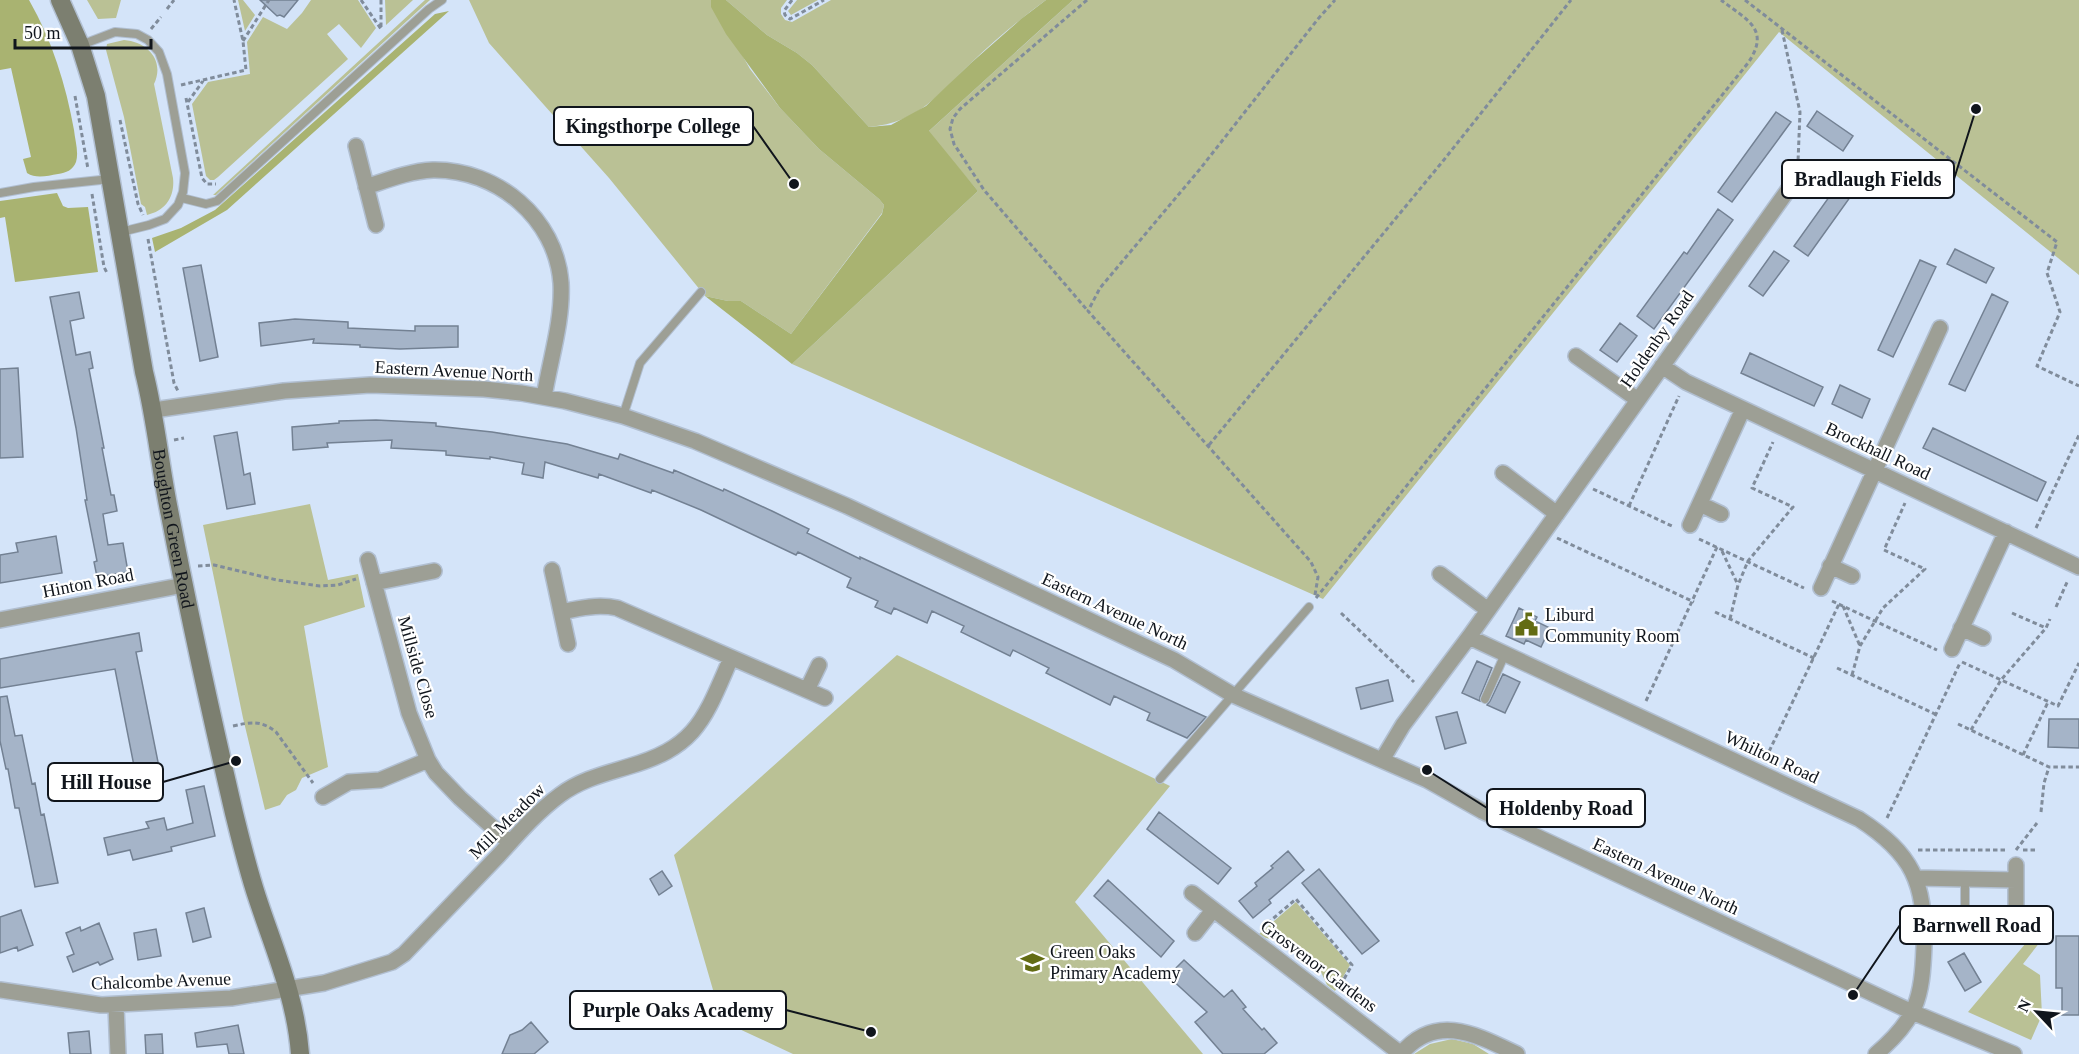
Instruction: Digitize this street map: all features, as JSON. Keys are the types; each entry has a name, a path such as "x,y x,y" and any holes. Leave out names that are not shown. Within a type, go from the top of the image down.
{"street":[{"name":"Boughton Green Road","path":"60,0 80,45 96,96 144,372 154,410 158,451 184,585 236,821 256,896 289,990 298,1030 300,1054"},
{"path":"356,146 376,225"},
{"path":"366,187 416,172 432,170 458,172 495,185 527,209 549,242 561,282 560,309 544,397"},
{"name":"Holdenby Road","path":"1382,760 1393,740 1798,176"},
{"path":"1819,592 1940,328"},
{"path":"1576,356 1638,400"},
{"name":"Brockhall Road","path":"1662,366 1686,382 2077,566"},
{"name":"Eastern Avenue North","path":"154,410 284,391 370,385 483,389 544,397 623,416 694,441 829,498 1174,660 1233,695 1427,780 1482,812 1912,1012 2014,1054"},
{"path":"1688,530 1743,409"},
{"path":"1503,472 1557,514"},
{"path":"1700,504 1720,514"},
{"path":"1951,654 2006,532"},
{"path":"1830,566 1852,576"},
{"path":"552,570 568,644"},
{"path":"372,572 434,571"},
{"name":"Millside Close","path":"372,572 410,713 428,760 460,798 510,843"},
{"path":"1440,574 1488,610"},
{"name":"Hinton Road","path":"0,620 184,585"},
{"path":"561,612 605,605 617,608 825,698"},
{"path":"1961,628 1983,638"},
{"name":"Whilton Road","path":"1469,637 1859,819 1880,833 1903,856 1916,878 1923,907 1923,981 1912,1012 1897,1036 1875,1054"},
{"name":"Mill Meadow","path":"289,990 324,983 392,962 404,954 544,808 573,786 669,752 690,736 705,717 731,658"},
{"path":"807,690 819,665"},
{"path":"323,797 349,782 380,780 428,760"},
{"path":"1916,878 1965,879 2016,865 2016,909"},
{"name":"Grosvenor Gardens","path":"1192,892 1401,1054"},
{"path":"1195,933 1213,910"},
{"name":"Chalcombe Avenue","path":"0,990 78,1003 116,1006 231,998 289,990"},
{"path":"116,1006 118,1054"},
{"path":"1401,1054 1425,1035 1443,1030 1475,1034 1517,1054"}],"lane":[{"path":"182,198 206,204 217,201 441,0"},
{"path":"80,45 106,34 127,32 145,38 159,52 167,74 185,173 182,198 173,213 165,219 121,232"},
{"path":"0,193 111,179"},
{"path":"623,416 640,363 701,292"},
{"path":"1160,779 1309,607"},
{"path":"1485,699 1505,654"},
{"path":"1965,879 1965,918"},
{"path":"2016,909 2016,930"}],"path":[{"path":"167,9 174,0"},
{"path":"203,181 188,103 180,85 246,70 243,41 234,0"},
{"path":"243,41 269,0"},
{"path":"361,0 381,29"},
{"path":"381,0 381,35"},
{"path":"792,0 784,11 790,19 824,0"},
{"path":"1087,0 960,109 953,118 950,129 954,144 984,190 1311,562 1316,570 1318,582 1315,597 1309,607"},
{"path":"1088,311 1100,288 1200,169 1335,0"},
{"path":"1209,445 1428,179 1571,0"},
{"path":"1309,607 1751,58 1758,42 1757,32 1752,25 1721,0"},
{"path":"1745,0 2057,242 2047,273 2060,312 2037,366 2079,386"},
{"path":"1782,29 1800,112 1798,176"},
{"path":"188,103 204,79"},
{"path":"75,93 88,166"},
{"path":"148,236 177,391"},
{"path":"1629,506 1686,382"},
{"path":"1730,619 1738,585 1748,561 1793,507 1752,488 1780,426"},
{"path":"2029,543 2079,435"},
{"path":"1579,483 1688,530 1717,547 1819,592 1876,622 1951,654 2058,706 2079,663"},
{"path":"1852,675 1860,646 1883,608 1925,569 1884,550 1911,488"},
{"path":"1544,532 1693,602"},
{"path":"1639,716 1717,547"},
{"path":"1722,549 1738,585"},
{"path":"198,567 214,565 277,580 320,586 338,585 372,572"},
{"path":"2056,607 2077,566"},
{"path":"1841,605 1860,646"},
{"path":"1759,773 1841,605"},
{"path":"1715,612 1815,658"},
{"path":"1341,613 1427,693"},
{"path":"2012,613 2046,628"},
{"path":"1971,730 2001,680 2046,628 2050,619"},
{"path":"1880,833 1936,714 1951,654"},
{"path":"1837,668 1936,714"},
{"path":"2023,755 2049,702"},
{"path":"233,726 255,722 268,726 276,732 323,797"},
{"path":"1958,724 2049,767 2079,767"},
{"path":"2041,812 2044,783 2049,767"},
{"path":"2016,865 2037,823"},
{"path":"1903,856 1911,850 2016,865 2036,850"},
{"path":"1251,938 1296,899 1352,965 1331,1000"}],"green space":[{"path":"0,0 29,0 57,63 67,96 77,146 76,162 73,167 61,174 34,176 27,173 23,159 31,157 11,68 0,70"},
{"path":"87,0 121,0 116,18 98,19"},
{"path":"238,0 243,0 255,15 245,31"},
{"path":"311,0 358,0 376,28 361,48 339,24 327,34 348,59 218,177 210,180 206,176 192,104 208,82 250,74 247,42 263,17 287,29"},
{"path":"385,0 413,0 386,25"},
{"path":"425,0 430,0 216,195 213,195"},
{"path":"469,0 711,0 750,69 780,108 819,149 879,199 884,205 882,213 791,334 741,301 705,296 609,178 489,43"},
{"path":"711,0 726,0 767,35 812,65 869,127 891,125 926,106 971,63 1046,0 1073,0 929,131 978,191 792,364 705,296 741,301 791,334 882,214 884,205 819,149 780,108 726,34 711,7"},
{"path":"726,0 787,0 781,8 781,14 785,20 792,22 831,0 1046,0 999,38 937,96 915,113 887,124 869,127 812,65 767,35"},
{"path":"797,0 818,0 791,15 788,11"},
{"path":"1073,0 2079,0 2079,275 1779,32 1323,599 792,364 978,191 928,132"},
{"path":"449,11 227,210 155,252 152,238 181,228 215,210 435,14"},
{"path":"124,40 140,44 156,60 157,76 154,84 173,178 171,197 168,202 159,210 147,215 145,207 141,204 124,117 106,50 107,44"},
{"path":"57,193 63,206 88,207 98,272 15,282 5,217 0,218 0,201"},
{"path":"310,504 328,580 358,574 365,607 304,626 328,767 302,778 296,790 287,795 280,805 265,810 243,718 203,525"},
{"path":"897,655 1170,786 1075,902 1203,1054 793,1054 722,1021 674,855"},
{"path":"1296,902 1350,965 1335,991 1327,985 1321,972 1284,942 1259,934"},
{"path":"2031,937 2041,937 2040,942 2023,964 2040,975 2042,1015 2031,1040 1968,1012"},
{"path":"1452,1039 1473,1044 1489,1054 1414,1054 1430,1044"}],"building":[{"path":"260,0 298,0 284,17 277,16"},
{"path":"1817,111 1853,136 1843,151 1807,126"},
{"path":"1776,112 1791,122 1732,202 1718,192"},
{"path":"1852,165 1866,175 1808,256 1794,246"},
{"path":"1718,209 1733,220 1654,329 1637,316 1684,252 1687,254"},
{"path":"1955,249 1994,268 1986,283 1947,264"},
{"path":"1774,251 1789,261 1763,296 1749,286"},
{"path":"1920,260 1936,267 1893,357 1878,350"},
{"path":"201,265 218,357 200,361 183,268"},
{"path":"79,292 84,318 70,321 76,355 90,352 93,368 89,369 104,448 102,448 111,495 114,495 117,511 103,514 108,545 123,543 128,572 97,577 94,562 97,561 85,500 87,500 76,428 50,297"},
{"path":"1992,294 2008,302 1965,391 1949,384"},
{"path":"295,319 348,322 348,328 415,331 415,326 458,326 458,347 400,349 360,347 360,345 313,343 314,339 261,346 259,323"},
{"path":"1620,323 1637,336 1617,362 1600,350"},
{"path":"1750,353 1823,387 1814,406 1741,373"},
{"path":"18,368 23,457 0,458 0,369"},
{"path":"1840,385 1870,399 1862,418 1832,404"},
{"path":"339,421 436,423 436,426 567,444 618,459 620,454 673,473 674,470 772,511 809,529 807,533 860,559 860,557 1206,717 1187,738 1147,720 1150,713 1114,696 1110,705 1046,673 1049,668 1013,650 1010,656 961,632 964,626 932,611 927,623 894,608 891,614 875,607 878,601 847,587 851,578 798,552 796,555 701,510 652,490 651,493 599,474 598,478 545,462 543,478 522,474 524,463 490,457 490,459 446,455 446,451 391,448 392,440 327,443 328,447 293,450 292,427 339,423"},
{"path":"1933,428 2046,482 2037,501 1923,448"},
{"path":"237,432 244,475 250,473 255,504 227,509 214,436"},
{"path":"56,536 62,573 0,583 0,555 18,552 16,543"},
{"name":"Liburd Community Room","path":"1519,608 1537,617 1535,621 1550,628 1541,647 1526,640 1524,644 1506,636"},
{"path":"139,633 142,651 136,652 159,767 135,771 115,669 0,688 0,659"},
{"path":"1477,661 1492,668 1480,701 1462,693"},
{"path":"1503,674 1520,682 1505,713 1487,705"},
{"path":"1388,680 1393,701 1361,709 1356,688"},
{"path":"7,696 15,736 22,735 32,784 35,783 41,815 44,814 58,883 35,887 19,808 15,808 0,741 0,697"},
{"path":"1457,712 1466,743 1445,749 1436,717"},
{"path":"2049,719 2079,719 2079,748 2048,747"},
{"path":"204,786 215,836 171,847 172,851 133,860 130,850 108,855 104,838 149,828 146,822 164,818 167,830 193,823 186,790"},
{"path":"1159,812 1231,868 1218,884 1147,829"},
{"path":"1288,851 1304,870 1269,900 1271,903 1253,918 1239,901 1257,886 1255,883"},
{"path":"1319,869 1379,941 1362,954 1302,883"},
{"path":"662,871 672,886 659,895 650,879"},
{"path":"1108,880 1174,941 1161,957 1094,896"},
{"path":"204,908 211,937 193,942 186,913"},
{"path":"21,910 33,945 18,951 17,947 0,953 0,917"},
{"path":"99,923 113,959 73,972 67,957 74,954 66,933 80,927 81,931"},
{"path":"156,929 161,956 138,960 134,933"},
{"path":"2056,936 2079,936 2079,1015 2062,1015 2062,988 2056,988"},
{"path":"1964,953 1981,982 1965,991 1948,962"},
{"path":"1184,960 1224,997 1232,990 1246,1007 1243,1009 1277,1043 1264,1054 1223,1054 1195,1022 1207,1012 1168,976"},
{"path":"531,1022 548,1042 534,1054 502,1054 510,1035 522,1030"},
{"path":"238,1025 244,1054 229,1054 227,1044 197,1047 195,1033"},
{"path":"89,1031 91,1054 70,1054 68,1033"},
{"path":"162,1034 163,1054 146,1054 145,1035"}],"place":[{"name":"Bradlaugh Fields","path":"1976,109"},
{"name":"Kingsthorpe College","path":"794,184"},
{"name":"Liburd Community Room","path":"1527,625"},
{"name":"Hill House","path":"236,761"},
{"name":"Holdenby Road","path":"1427,770"},
{"name":"Green Oaks Primary Academy","path":"1032,962"},
{"name":"Barnwell Road","path":"1853,995"},
{"name":"Purple Oaks Academy","path":"871,1032"}]}
